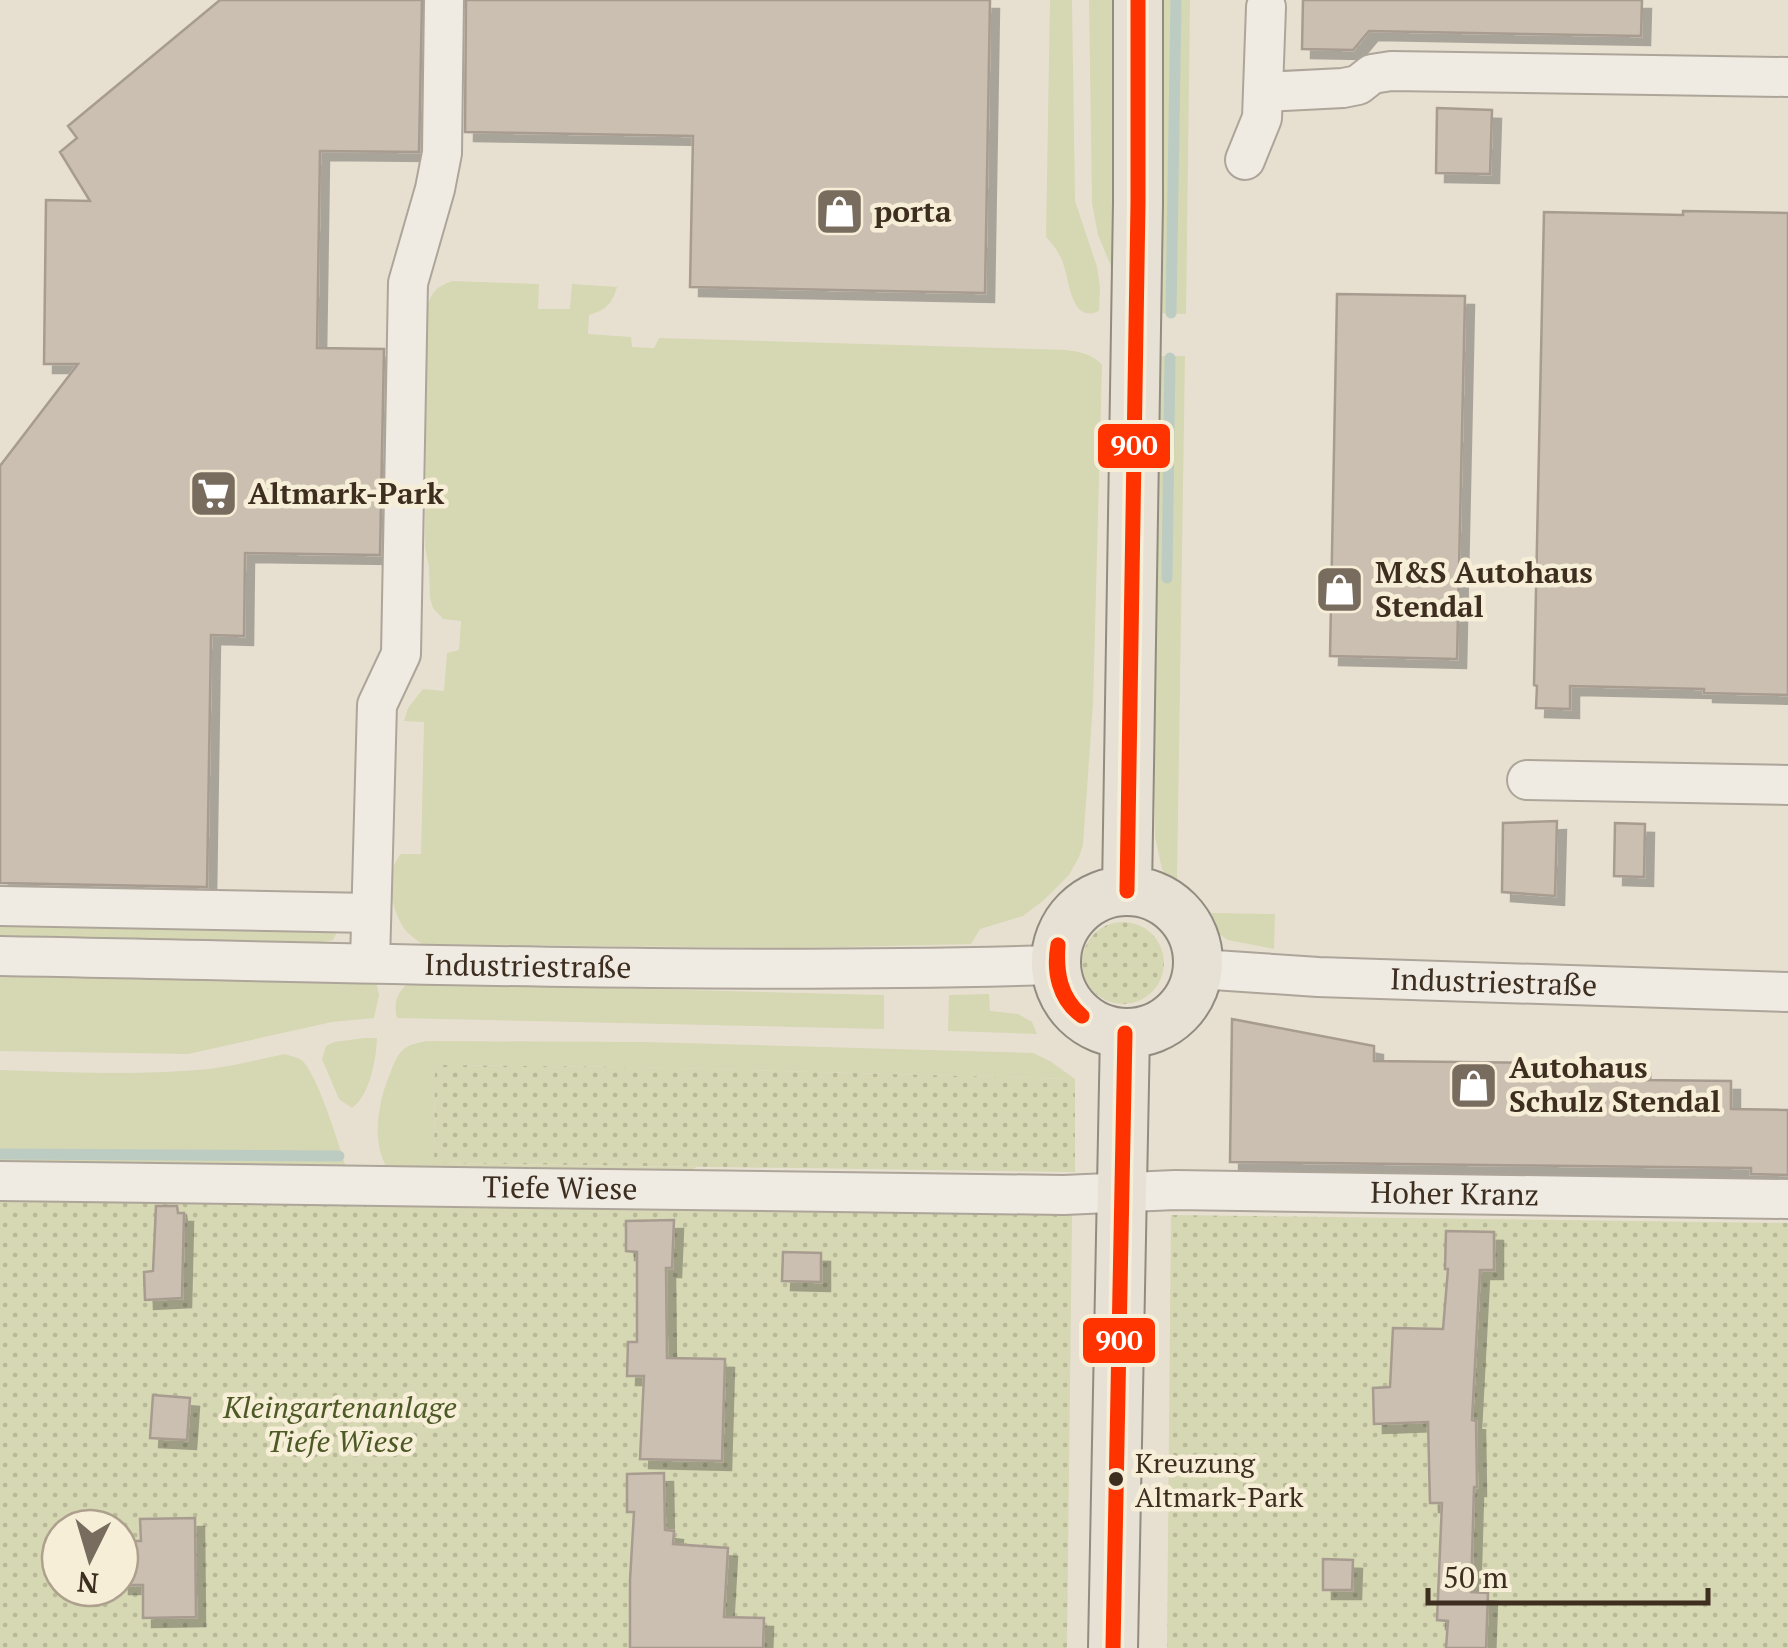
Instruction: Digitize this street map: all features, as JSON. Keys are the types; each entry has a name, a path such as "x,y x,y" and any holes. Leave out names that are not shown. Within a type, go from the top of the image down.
{"main road":[{"path":"1127,891 1138,0"},
{"path":"1127,891 1150,894 1170,905 1185,921 1195,941 1198,969 1184,1005 1168,1021 1148,1030 1125,1033 1103,1030 1084,1019 1068,1003 1055,965 1059,939 1069,919 1106,894 1127,891"},
{"path":"1114,1648 1125,1033"}],"street":[{"path":"370,962 376,705 401,654 408,283 436,189 442,152 444,0"},
{"path":"1245,160 1262,118 1266,7"},
{"path":"1263,92 1343,88 1358,85 1372,74 1391,71 1788,77"},
{"path":"1527,780 1788,786"},
{"path":"0,906 370,914"},
{"name":"Industriestraße","path":"0,956 809,970 1055,965"},
{"name":"Industriestraße","path":"1198,969 1318,977 1788,992"},
{"name":"Tiefe Wiese","path":"0,1180 1064,1195 1121,1192"},
{"name":"Hoher Kranz","path":"1121,1192 1788,1199"}],"green space":[{"path":"1050,0 1072,0 1075,201 1100,287 1099,311 1089,313 1076,305 1061,258 1046,237"},
{"path":"1089,0 1117,0 1119,285 1098,235 1092,203"},
{"path":"1158,0 1190,0 1186,314 1160,313"},
{"path":"452,281 539,284 538,309 570,309 572,284 617,287 608,306 589,315 588,334 631,337 632,347 654,348 659,338 1061,350 1080,352 1102,365 1093,704 1083,845 1069,875 1044,900 1023,916 980,929 971,944 797,948 422,944 407,932 395,910 391,880 401,854 421,854 424,722 404,721 408,708 423,689 444,691 447,653 459,650 461,621 443,619 433,608 425,547 427,310 435,291"},
{"path":"1159,356 1185,356 1177,881 1192,899 1212,913 1275,914 1274,949 1228,940 1208,926 1162,869 1155,837 1150,614"},
{"path":"0,916 335,924 337,932 333,940 312,944 0,937"},
{"path":"1123,922 1139,925 1152,934 1161,947 1161,979 1152,992 1139,1001 1123,1004 1107,1001 1094,992 1085,979 1082,963 1085,947 1094,934 1107,925"},
{"path":"0,976 376,982 379,995 374,1018 332,1022 188,1054 0,1051"},
{"path":"408,983 884,995 884,1029 397,1018 397,999"},
{"path":"989,994 990,1011 1018,1014 1032,1022 1037,1034 948,1031 949,995"},
{"path":"377,1038 373,1066 368,1086 352,1108 339,1099 322,1059 326,1046 334,1042"},
{"path":"426,1041 645,1042 1033,1053 1075,1079 435,1065 434,1163 696,1167 684,1178 392,1175 378,1140 381,1100 399,1054"},
{"path":"285,1054 300,1059 314,1078 347,1170 0,1172 0,1070 183,1071"},
{"path":"435,1065 1075,1079 1075,1172 434,1163"},
{"name":"Kleingartenanlage Tiefe Wiese","path":"0,1197 1072,1214 1067,1648 0,1648"},
{"path":"1171,1215 1788,1223 1788,1648 1167,1648"}],"building":[{"path":"220,0 422,0 419,152 320,151 317,348 384,349 380,555 245,553 244,636 211,635 207,887 0,883 0,466 78,364 44,364 46,200 90,201 60,152 77,138 68,126"},
{"name":"porta","path":"466,0 990,0 985,293 690,287 693,136 465,132"},
{"path":"1303,0 1642,0 1641,36 1369,31 1353,50 1302,49"},
{"path":"1437,108 1492,110 1490,174 1436,173"},
{"path":"1683,211 1788,213 1788,695 1570,686 1570,709 1536,708 1544,212 1683,215"},
{"path":"1337,294 1465,296 1457,659 1330,656"},
{"path":"1557,821 1555,896 1502,892 1503,823"},
{"path":"1615,823 1645,824 1644,877 1614,876"},
{"path":"1232,1019 1374,1046 1374,1061 1641,1064 1642,1080 1731,1081 1731,1109 1788,1110 1788,1175 1751,1174 1751,1168 1230,1162"},
{"path":"156,1206 177,1206 178,1213 184,1213 182,1298 145,1300 144,1272 153,1271"},
{"path":"674,1220 672,1268 666,1268 667,1358 725,1359 722,1461 640,1459 644,1376 627,1376 628,1342 637,1342 637,1252 626,1251 626,1221"},
{"path":"1446,1231 1494,1232 1494,1270 1480,1270 1472,1420 1476,1421 1477,1487 1471,1592 1488,1593 1486,1648 1446,1648 1448,1621 1437,1620 1442,1503 1430,1503 1428,1422 1374,1424 1373,1388 1390,1387 1393,1328 1443,1329 1448,1269"},
{"path":"783,1252 821,1253 821,1282 782,1281"},
{"path":"153,1395 190,1398 187,1440 150,1438"},
{"path":"664,1473 665,1530 674,1531 673,1544 728,1548 724,1617 764,1618 763,1648 630,1648 634,1512 627,1512 627,1474"},
{"path":"195,1518 196,1617 143,1618 140,1519"},
{"path":"1323,1559 1353,1560 1352,1590 1323,1590"}],"waterway":[{"path":"1171,313 1176,0"},
{"path":"1167,578 1170,358"},
{"path":"0,1154 339,1156"}],"transit line":[{"name":"900","path":"1127,891 1138,0"},
{"name":"900","path":"1058,945 1061,984 1082,1016"},
{"name":"900","path":"1058,945 1056,965 1063,993 1082,1016"},
{"name":"900","path":"1113,1648 1125,1033"}],"place":[{"name":"porta","path":"839,212"},
{"name":"Altmark-Park","path":"213,494"},
{"name":"M&S Autohaus Stendal","path":"1340,590"},
{"name":"Autohaus Schulz Stendal","path":"1474,1085"},
{"name":"Kreuzung Altmark-Park","path":"1116,1479"}]}
